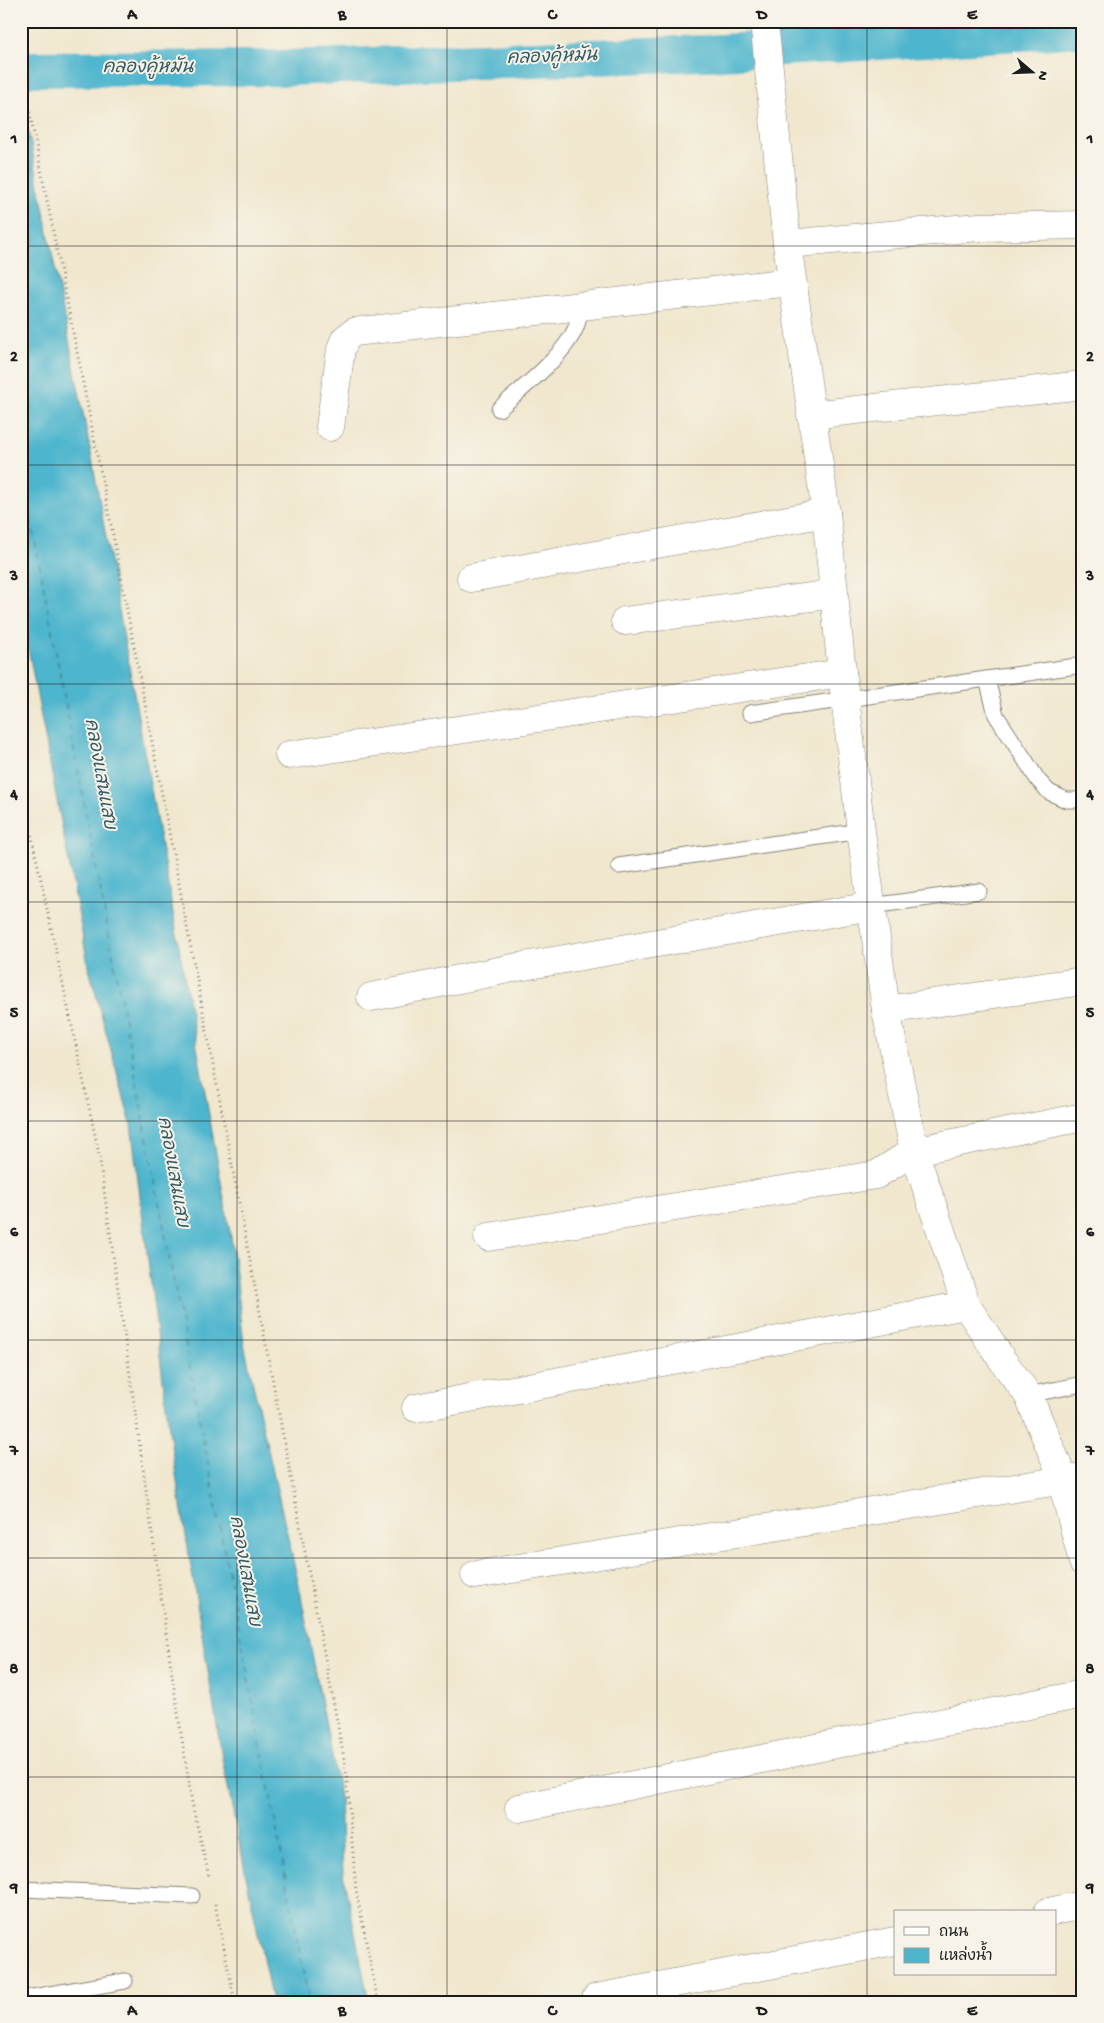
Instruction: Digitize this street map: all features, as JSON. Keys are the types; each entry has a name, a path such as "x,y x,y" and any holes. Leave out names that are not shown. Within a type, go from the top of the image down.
{"street":[{"path":"765,30 791,282 826,513 843,686 862,831 886,1010 914,1151 966,1305 1028,1395 1058,1466 1072,1479 1083,1562"},
{"path":"787,244 979,227 1083,225"},
{"path":"330,428 340,349 345,339 354,332 791,282"},
{"path":"811,414 1083,385"},
{"path":"471,578 826,513"},
{"path":"625,621 834,594"},
{"path":"289,754 843,686"},
{"path":"371,997 518,967 872,906"},
{"path":"886,1010 1083,981"},
{"path":"488,1237 876,1175 914,1151 1083,1117"},
{"path":"416,1408 966,1305"},
{"path":"475,1575 1072,1479"},
{"path":"519,1808 1083,1694"},
{"path":"1056,1910 1083,1905"},
{"path":"596,1998 894,1941"}],"lane":[{"path":"499,409 564,349 573,334 578,319 576,306"},
{"path":"750,713 843,686 951,685 1083,665"},
{"path":"987,679 996,715 1038,780 1049,792 1066,800 1083,800"},
{"path":"620,866 862,831"},
{"path":"872,906 979,891"},
{"path":"1028,1395 1083,1384"},
{"path":"21,1889 192,1896"},
{"path":"21,1998 125,1981"}],"path":[{"path":"21,68 117,554 346,1769 356,1890 378,2002"},
{"path":"21,786 99,1154 173,1684 192,1803 209,1877"},
{"path":"213,1895 236,2002"}],"water":[{"name":"คลองแสนแสบ","path":"21,93 92,459 233,1249 244,1344 299,1586 340,1797 343,1874 369,2002 272,2002 223,1763 171,1444 131,1124 89,969 21,611"}],"waterway":[{"name":"คลองคู้หมัน","path":"21,69 285,68 706,53 1083,29"}],"ferry route":[{"path":"21,466 309,2002"}]}
